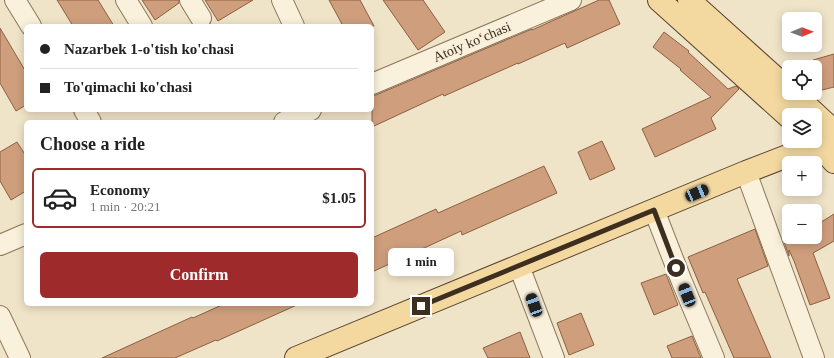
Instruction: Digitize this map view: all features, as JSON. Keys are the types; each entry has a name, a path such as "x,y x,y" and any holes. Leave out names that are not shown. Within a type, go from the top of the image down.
{"main road":[{"path":"659,0 782,111"},
{"path":"689,0 782,84"},
{"path":"798,100 827,133 834,162"},
{"path":"296,358 746,172 827,133"}],"street":[{"path":"15,0 30,24"},
{"path":"126,0 141,24"},
{"path":"190,0 201,18"},
{"path":"282,0 293,24"},
{"name":"Atoiy koʻchasi","path":"374,83 571,0"},
{"path":"288,120 306,112"},
{"path":"746,172 814,358"},
{"path":"654,210 714,358"},
{"path":"0,245 24,235"},
{"path":"519,266 554,358"},
{"path":"0,316 20,358"}],"building":[{"path":"57,0 98,0 113,24 72,24"},
{"path":"142,0 179,0 179,3 155,20"},
{"path":"205,0 253,0 218,21"},
{"path":"329,0 360,0 373,24 342,24"},
{"path":"383,0 423,0 445,32 418,50"},
{"path":"599,0 609,0 620,24 567,48 565,43 444,96 443,94 374,126 372,112 374,112 374,95 532,30"},
{"path":"0,28 24,69 24,106 16,111 0,83"},
{"path":"664,32 689,51 688,52 728,89 736,86 739,89 711,118 716,129 655,157 642,129 711,97 680,70 681,69 653,47"},
{"path":"834,54 834,87 822,90 822,60 813,60"},
{"path":"602,141 615,169 590,180 578,152"},
{"path":"17,142 24,153 24,192 11,200 0,181 0,152"},
{"path":"544,166 557,193 462,235 461,231 374,271 374,237 436,209 438,213"},
{"path":"834,214 834,241 813,253 830,298 810,305 794,261 789,250 789,256 785,244 822,244 822,222"},
{"path":"755,229 768,266 737,279 771,358 734,358 705,292 703,293 688,257"},
{"path":"666,274 678,305 654,315 641,283"},
{"path":"220,306 295,306 175,358 102,358 192,317 193,318"},
{"path":"581,313 594,345 569,355 557,323"},
{"path":"520,332 530,358 488,358 483,348"},
{"path":"692,336 701,358 672,358 667,346"}],"route":[{"path":"421,306 654,210 676,268"}]}
